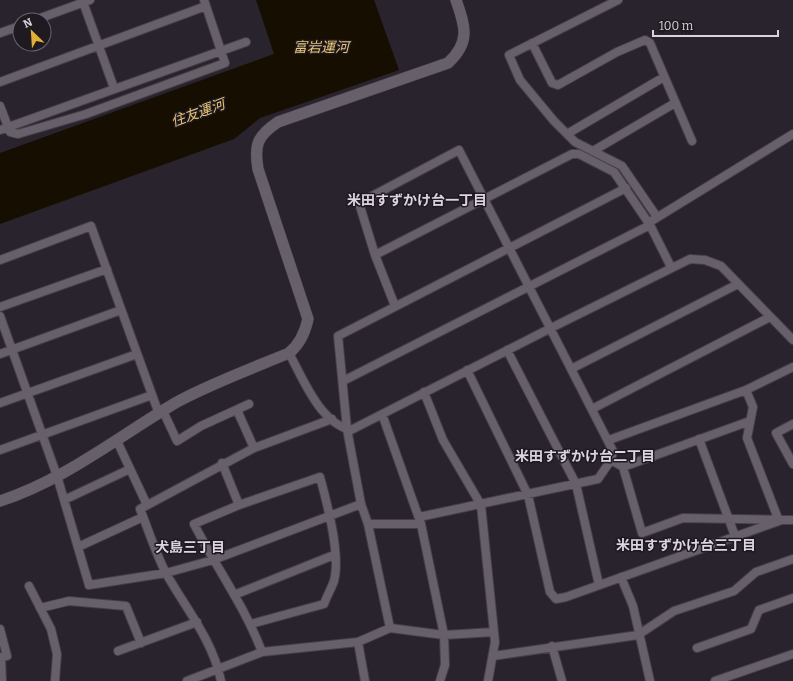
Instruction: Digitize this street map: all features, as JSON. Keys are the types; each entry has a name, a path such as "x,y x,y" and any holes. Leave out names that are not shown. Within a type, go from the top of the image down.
{"street":[{"path":"0,502 57,476 117,441 180,401 289,353 295,348 305,333 308,319 258,169 256,157 258,145 263,132 278,122 448,63 462,46 465,32 456,0"},
{"path":"618,0 509,55 520,80 567,134 575,142 622,166 657,217"},
{"path":"52,14 86,1 99,46 114,88"},
{"path":"0,82 99,46 205,3 222,50 225,63 86,114 18,134 4,129"},
{"path":"0,33 12,29"},
{"path":"532,43 552,83 558,85 617,52 645,40 650,43 692,141"},
{"path":"4,129 114,88 246,42"},
{"path":"567,134 664,77"},
{"path":"593,151 675,103"},
{"path":"0,106 4,129"},
{"path":"343,381 529,287 649,224 657,217 793,134"},
{"path":"368,524 420,520 598,479 611,460 613,451 609,440 549,329 459,150 359,203 375,255 395,306"},
{"path":"375,255 572,154 579,154 614,172 649,224 671,267"},
{"path":"390,628 368,524 361,504 347,429 338,336 626,188"},
{"path":"0,260 91,226 152,395 176,441 201,426 249,404"},
{"path":"289,353 317,404 341,428 351,430 671,267 690,259 705,260 721,266 793,340"},
{"path":"0,307 107,269"},
{"path":"571,369 738,284"},
{"path":"0,354 121,310"},
{"path":"0,316 57,476 89,585 166,573 213,560 330,514 361,504"},
{"path":"592,408 770,317"},
{"path":"507,350 576,484 599,585"},
{"path":"0,403 137,354"},
{"path":"609,440 746,390 793,367"},
{"path":"467,370 528,495 550,592 556,598 566,597 779,520"},
{"path":"746,390 753,407 747,438 779,520"},
{"path":"424,392 443,440 481,505 494,632 493,656 488,681"},
{"path":"0,450 152,395"},
{"path":"237,410 254,448"},
{"path":"382,414 420,520 444,635 445,665 440,681"},
{"path":"221,681 207,639 166,573 140,509 254,448 332,419"},
{"path":"623,467 750,421"},
{"path":"793,424 776,433 793,464"},
{"path":"699,439 736,536"},
{"path":"117,441 147,505"},
{"path":"611,460 623,467 642,533 683,518 793,520"},
{"path":"222,464 239,505"},
{"path":"64,500 130,469"},
{"path":"251,624 324,604 334,581 336,567 330,514 320,477 239,505 194,524 213,560 251,624 262,652"},
{"path":"78,547 143,518"},
{"path":"234,595 334,555"},
{"path":"493,656 552,646 638,635 674,610 734,591 756,572 793,558"},
{"path":"621,577 633,606 638,635 650,681"},
{"path":"29,586 51,629 57,654 55,681"},
{"path":"696,648 751,629 759,610 793,598"},
{"path":"40,608 69,601 126,606 141,643"},
{"path":"118,651 197,622"},
{"path":"187,681 262,652 358,642 390,628 444,635 494,632"},
{"path":"0,629 7,656 1,657 2,681"},
{"path":"358,642 366,681"},
{"path":"552,646 562,681"},
{"path":"715,681 793,654"}],"water":[{"name":"富岩運河","path":"256,0 374,0 399,70 260,118 234,139 0,224 0,153 274,54"}],"district":[{"name":"米田すずかけ台一丁目","path":"417,200"},
{"name":"米田すずかけ台二丁目","path":"585,456"},
{"name":"米田すずかけ台三丁目","path":"686,545"},
{"name":"犬島三丁目","path":"190,547"}],"water label":[{"name":"住友運河","path":"198,113"}]}
